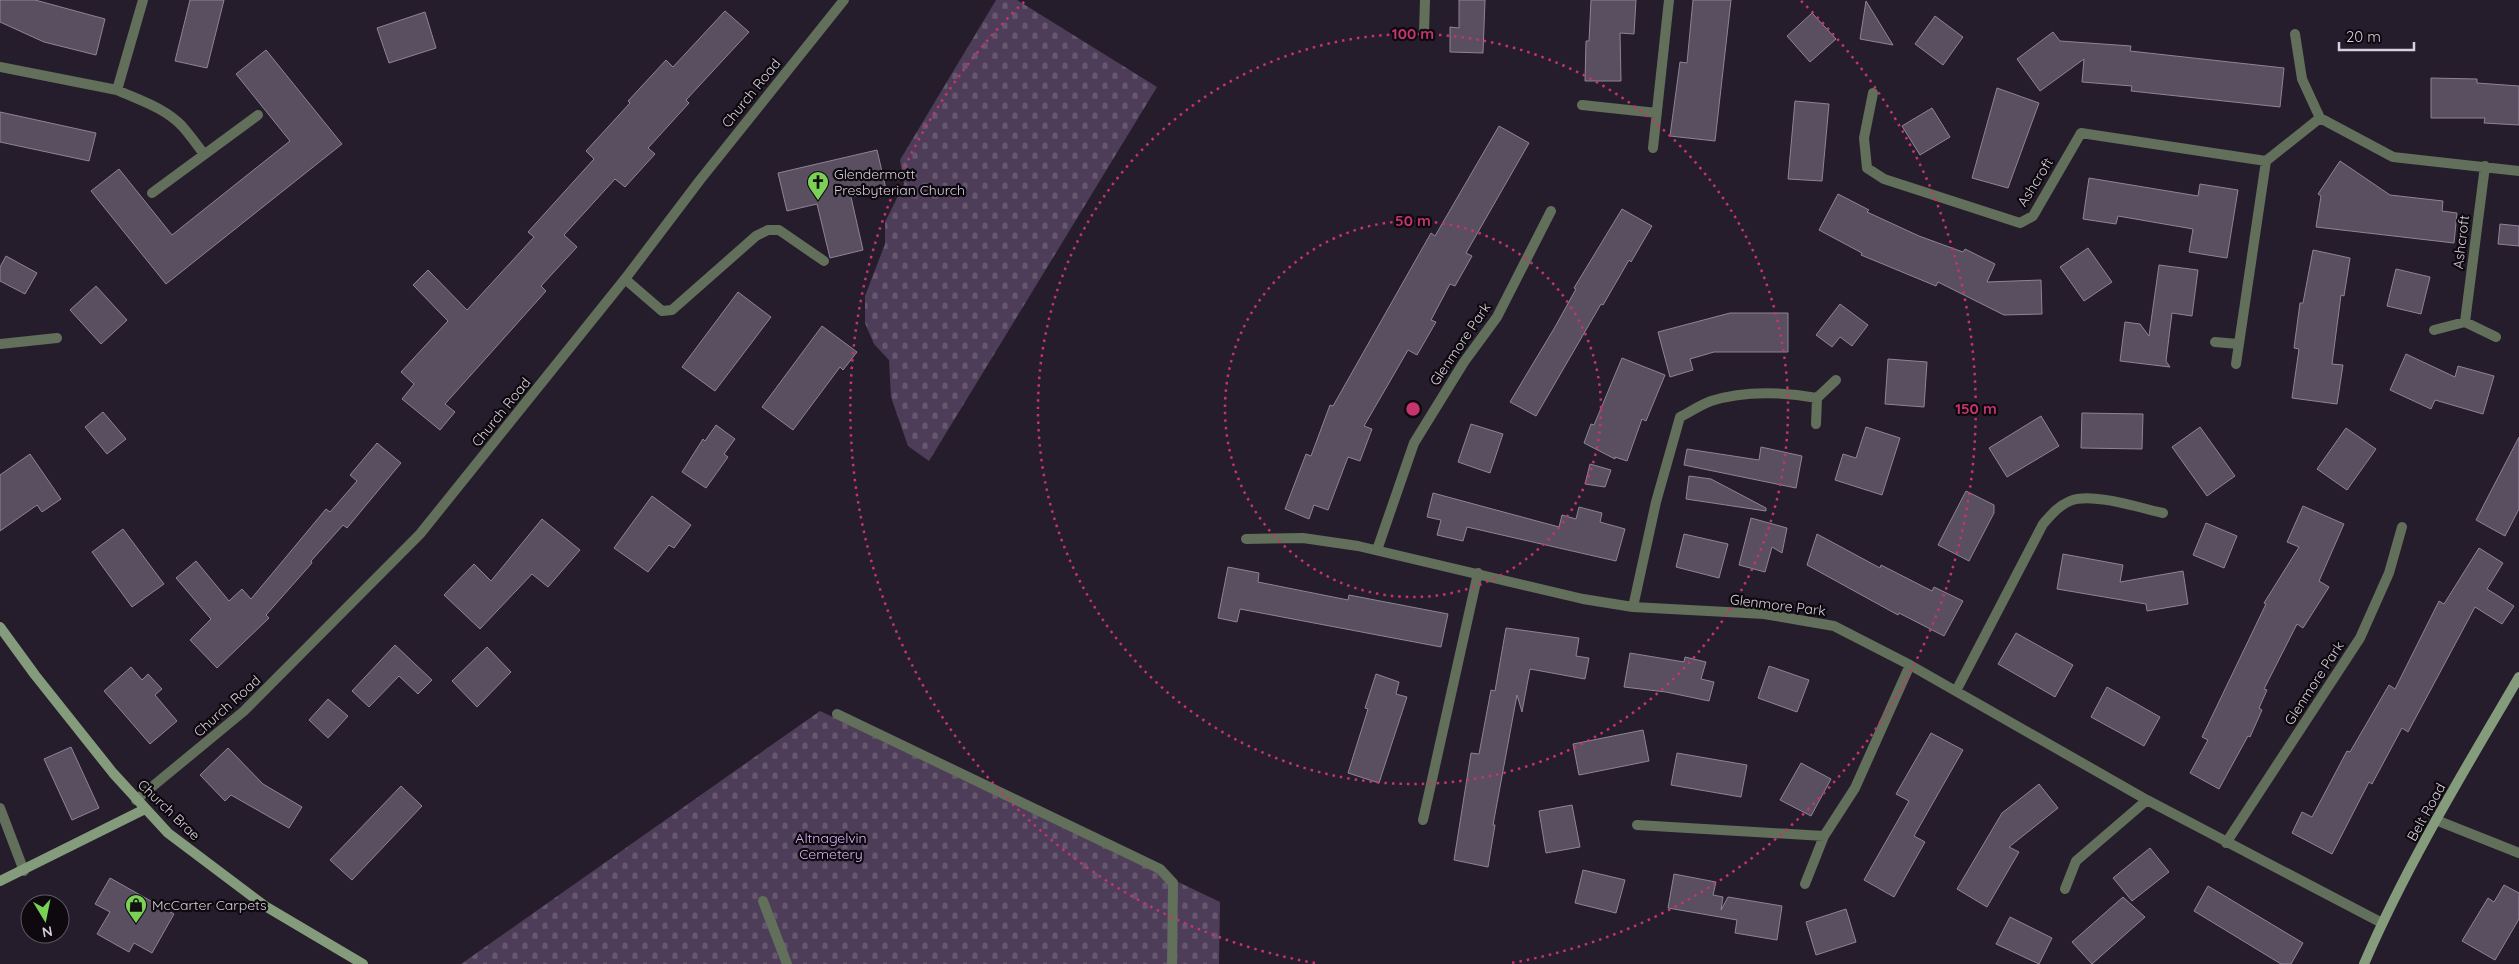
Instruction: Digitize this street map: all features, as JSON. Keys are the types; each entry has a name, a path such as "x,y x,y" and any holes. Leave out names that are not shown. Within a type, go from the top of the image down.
{"main road":[{"name":"Church Brae","path":"0,627 35,675 136,800 168,833 265,906 363,964"},
{"name":"Belt Road","path":"2364,964 2382,923 2436,820 2519,677"},
{"path":"0,882 145,809"}],"street":[{"path":"117,90 143,0"},
{"name":"Church Road","path":"136,800 244,711 420,534 625,279 700,180 844,0"},
{"path":"1424,32 1425,0"},
{"path":"1653,148 1669,0"},
{"path":"2295,34 2302,79 2320,118 2393,157 2519,170"},
{"path":"0,67 117,90 151,104 182,126 204,154"},
{"name":"Ashcroft","path":"1873,93 1864,138 1866,168 1884,179 2020,223 2033,216 2081,133 2266,161"},
{"path":"1582,105 1657,114"},
{"path":"152,193 258,116"},
{"path":"2236,364 2266,161 2320,118"},
{"name":"Ashcroft","path":"2465,322 2485,166"},
{"name":"Glenmore Park","path":"1377,550 1414,443 1464,362 1497,317 1551,211"},
{"path":"625,279 662,311 672,310 756,236 768,230 779,230 824,261"},
{"path":"2434,330 2465,322 2496,336"},
{"path":"0,344 57,338"},
{"path":"2215,342 2238,344"},
{"path":"1816,424 1818,398 1836,380"},
{"path":"1633,608 1656,502 1680,417 1710,401 1740,394 1789,393 1818,398"},
{"path":"1956,691 2043,524 2059,507 2071,500 2085,498 2163,513"},
{"name":"Glenmore Park","path":"2226,842 2360,638 2390,573 2402,527"},
{"name":"Glenmore Park","path":"1246,539 1303,538 1377,550 1583,599 1633,608 1764,614 1834,626 1910,665 2147,800 2382,923"},
{"path":"1423,820 1478,573"},
{"path":"1805,884 1824,836 1855,788 1910,665"},
{"path":"837,714 1160,869 1173,883 1172,964"},
{"path":"2065,890 2076,861 2147,800"},
{"path":"0,808 24,871"},
{"path":"2436,820 2519,853"},
{"path":"1637,825 1824,836"},
{"path":"763,901 787,964"}],"green space":[{"path":"996,0 1017,0 1157,87 929,461 908,446 891,397 889,360 874,344 865,323 865,296 885,244 885,222 904,184 900,160"},
{"name":"Altnagelvin Cemetery","path":"820,711 1220,902 1219,964 461,964"}],"building":[{"path":"0,0 35,0 105,19 96,55 44,42 0,22"},
{"path":"190,0 224,0 207,68 175,61"},
{"path":"1459,0 1485,0 1483,53 1450,52 1450,27 1459,28"},
{"path":"1591,0 1636,0 1634,34 1620,33 1621,81 1585,81 1586,41 1589,41"},
{"path":"1693,0 1731,0 1715,141 1670,136 1680,62 1687,63"},
{"path":"1866,1 1893,45 1860,39"},
{"path":"725,11 749,32 686,100 689,103 648,148 655,154 625,187 615,179 564,235 577,247 541,286 546,291 445,404 455,412 440,430 402,399 414,384 401,372 448,321 413,285 428,270 467,310 534,237 528,232 594,159 586,151 630,103 628,101 666,60 673,67"},
{"path":"425,12 436,48 389,63 377,28"},
{"path":"1812,13 1836,39 1810,62 1787,36"},
{"path":"1935,16 1963,37 1943,65 1915,44"},
{"path":"2053,32 2060,41 2131,46 2130,51 2284,68 2280,107 2131,91 2132,86 2082,82 2084,59 2040,91 2017,59"},
{"path":"266,50 342,144 166,284 91,191 119,169 172,235 290,141 236,74"},
{"path":"2431,78 2477,79 2477,83 2519,86 2519,125 2484,123 2485,118 2431,118"},
{"path":"1997,88 2039,103 2008,188 1972,178"},
{"path":"1795,101 1829,104 1822,181 1788,179"},
{"path":"1932,108 1950,137 1920,155 1902,126"},
{"path":"0,112 96,133 89,161 0,142"},
{"path":"1499,126 1529,143 1466,253 1472,256 1455,286 1450,284 1431,320 1436,322 1417,355 1408,350 1364,426 1372,429 1360,461 1348,457 1328,510 1314,505 1309,519 1285,509 1306,454 1311,456 1330,405 1333,406 1431,233 1435,236"},
{"name":"Glendermott Presbyterian Church","path":"877,150 886,189 851,197 863,250 830,258 817,204 787,211 778,173"},
{"path":"2340,161 2390,195 2443,201 2442,211 2457,213 2454,243 2316,227 2321,196 2318,194"},
{"path":"2089,178 2198,196 2200,184 2238,190 2227,258 2189,252 2193,229 2118,216 2116,224 2083,219"},
{"path":"1838,194 1869,210 1867,212 1919,236 1963,252 1965,249 1995,264 1987,282 2041,280 2042,314 2004,315 1938,282 1936,286 1861,255 1862,253 1819,230"},
{"path":"1622,209 1652,226 1631,262 1629,260 1603,305 1601,304 1536,416 1510,402 1555,327 1576,289 1574,288"},
{"path":"2500,224 2519,226 2519,246 2498,244"},
{"path":"2088,248 2112,282 2084,301 2060,267"},
{"path":"2313,250 2350,258 2344,296 2341,295 2332,364 2343,365 2337,404 2292,398 2299,349 2294,348 2300,303 2303,303"},
{"path":"6,256 37,273 25,294 0,281 0,267"},
{"path":"2159,265 2198,270 2192,316 2172,313 2166,361 2170,367 2120,361 2125,322 2140,324 2149,336"},
{"path":"2396,269 2430,277 2421,314 2387,306"},
{"path":"96,286 127,320 101,344 70,310"},
{"path":"738,292 771,317 715,391 682,367"},
{"path":"1840,304 1868,325 1852,346 1840,337 1832,347 1816,335"},
{"path":"1730,313 1788,313 1788,352 1714,352 1690,359 1693,370 1670,377 1658,332"},
{"path":"822,326 857,352 843,370 840,367 793,430 762,407"},
{"path":"2406,354 2455,377 2458,366 2494,376 2483,414 2435,400 2431,409 2390,390"},
{"path":"1622,358 1665,375 1646,421 1642,419 1627,461 1615,457 1615,459 1584,443 1591,424 1594,425"},
{"path":"1888,359 1927,362 1924,407 1885,404"},
{"path":"103,412 126,439 107,454 85,427"},
{"path":"2082,413 2143,414 2142,449 2081,448"},
{"path":"2041,416 2059,446 2007,477 1989,448"},
{"path":"1471,424 1503,434 1490,473 1458,462"},
{"path":"716,425 735,439 724,454 728,457 706,488 682,472 703,439 705,441"},
{"path":"1866,427 1900,438 1882,495 1835,480 1843,454 1856,458"},
{"path":"2200,427 2235,476 2207,496 2172,447"},
{"path":"2346,428 2376,449 2347,490 2317,469"},
{"path":"2519,437 2519,509 2505,536 2476,520"},
{"path":"377,443 401,463 347,528 343,525 311,561 312,563 266,615 269,618 217,668 190,640 211,619 176,578 196,561 229,601 242,589 251,599 326,509 330,512 357,481 350,475"},
{"path":"1761,447 1802,456 1796,488 1684,465 1687,449 1759,460"},
{"path":"30,454 61,499 42,512 37,505 0,531 0,475"},
{"path":"1590,464 1611,470 1605,487 1585,484"},
{"path":"1689,476 1711,479 1766,508 1766,511 1686,499"},
{"path":"1966,491 1994,505 1994,513 1969,561 1938,545"},
{"path":"1433,493 1559,527 1562,515 1576,519 1579,507 1602,513 1600,522 1625,529 1616,561 1467,527 1463,541 1437,535 1441,520 1427,517"},
{"path":"652,496 691,525 674,548 669,545 648,572 614,548"},
{"path":"2303,506 2344,524 2319,581 2329,587 2303,628 2297,624 2264,689 2267,690 2259,708 2262,710 2250,737 2248,736 2219,789 2190,773 2208,740 2202,737 2266,604 2264,603 2299,547 2287,542"},
{"path":"1751,518 1787,528 1782,553 1772,547 1765,572 1739,565"},
{"path":"542,519 580,550 548,587 532,574 480,629 444,595 474,564 491,581"},
{"path":"2206,523 2237,536 2224,568 2193,555"},
{"path":"123,529 164,584 132,607 92,552"},
{"path":"1684,534 1728,544 1719,578 1676,567"},
{"path":"1817,534 1880,568 1881,565 1932,591 1934,587 1963,601 1944,636 1899,613 1898,615 1807,565"},
{"path":"2479,548 2503,563 2487,589 2514,606 2502,624 2475,607 2408,732 2402,728 2372,784 2369,782 2332,854 2292,833 2302,812 2312,817 2347,751 2350,752 2389,685 2395,689 2439,601 2444,604"},
{"path":"2063,554 2123,565 2120,582 2183,571 2188,604 2147,611 2146,604 2057,589"},
{"path":"1228,567 1259,573 1258,582 1348,600 1349,595 1448,614 1441,647 1240,609 1237,622 1218,618"},
{"path":"1506,628 1579,638 1576,656 1589,658 1585,679 1530,669 1522,712 1517,695 1493,825 1495,825 1488,867 1454,860 1471,753 1479,754 1491,690 1495,691"},
{"path":"2016,633 2073,665 2055,697 1998,664"},
{"path":"395,645 432,680 418,694 399,676 369,707 352,691"},
{"path":"487,647 511,672 477,707 452,681"},
{"path":"1630,653 1684,662 1685,657 1706,662 1701,679 1714,682 1709,701 1666,692 1624,687"},
{"path":"1769,666 1809,680 1797,712 1758,698"},
{"path":"131,667 142,680 148,674 162,689 155,695 177,721 150,744 104,691"},
{"path":"1376,674 1399,682 1396,694 1407,697 1379,783 1348,773 1368,709 1365,708"},
{"path":"2107,687 2160,717 2144,746 2091,717"},
{"path":"328,699 348,716 328,738 309,720"},
{"path":"1643,730 1649,761 1579,775 1573,744"},
{"path":"1931,733 1963,750 1914,836 1925,842 1894,897 1864,880 1909,801 1896,794"},
{"path":"71,747 99,808 72,820 44,759"},
{"path":"228,748 263,784 302,807 289,828 231,795 225,801 200,775"},
{"path":"1677,753 1747,765 1741,797 1671,785"},
{"path":"1801,763 1831,779 1811,816 1780,800"},
{"path":"2039,784 2058,808 2009,847 2019,852 1987,907 1957,889 2002,813"},
{"path":"401,786 422,806 352,880 330,860"},
{"path":"1572,805 1580,847 1546,853 1539,811"},
{"path":"2150,848 2169,872 2132,901 2113,878"},
{"path":"1583,870 1625,880 1616,913 1575,903"},
{"path":"1674,874 1716,882 1713,895 1723,897 1721,910 1728,897 1782,906 1777,940 1735,933 1737,920 1668,908"},
{"name":"McCarter Carpets","path":"110,878 174,914 152,953 134,943 129,952 97,934 110,912 95,904"},
{"path":"2504,885 2519,893 2519,919 2495,960 2462,941 2488,898 2494,902"},
{"path":"2208,886 2303,943 2291,964 2281,964 2194,911"},
{"path":"2123,897 2145,917 2092,964 2072,942"},
{"path":"1846,909 1856,942 1816,955 1806,922"},
{"path":"2010,917 2052,938 2039,964 1996,944"}],"place":[{"name":"Glendermott Presbyterian Church","path":"818,201"},
{"name":"McCarter Carpets","path":"136,924"}]}
